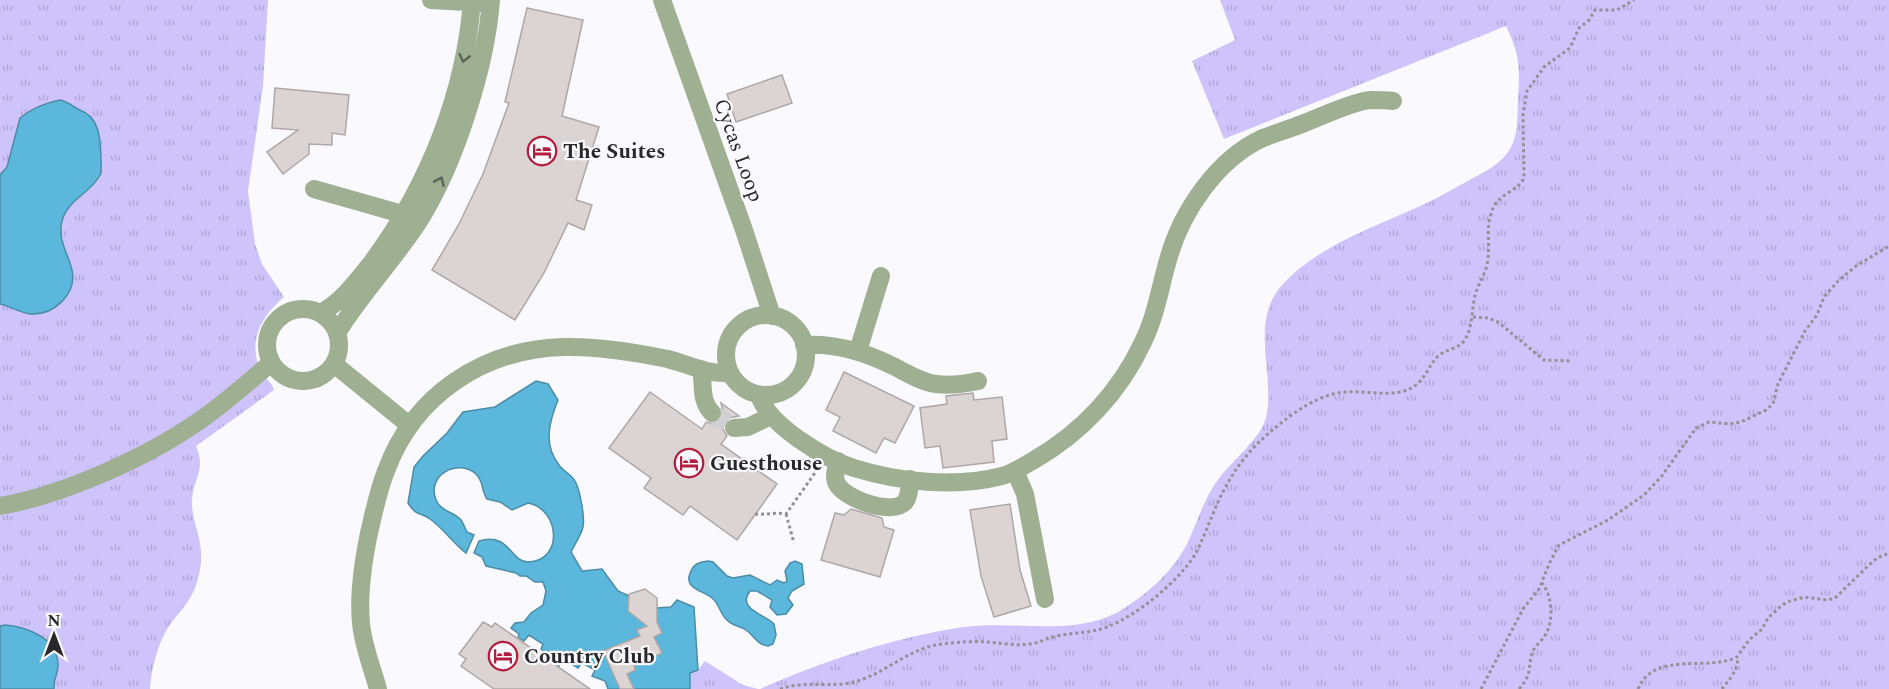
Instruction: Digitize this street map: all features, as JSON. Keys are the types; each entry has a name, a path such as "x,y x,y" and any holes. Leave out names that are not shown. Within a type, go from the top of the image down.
{"street":[{"path":"338,333 413,217 428,168 450,110 482,1 431,0"},
{"name":"Cycas Loop","path":"662,0 744,230 772,316"},
{"path":"759,395 771,416 832,458 871,473 910,479 968,481 988,479 1015,471 1052,450 1072,434 1096,412 1119,385 1144,342 1153,319 1168,260 1182,223 1199,196 1227,163 1262,139 1368,100 1393,101"},
{"path":"314,189 413,217"},
{"path":"321,313 349,291 413,217"},
{"path":"858,351 881,276"},
{"path":"297,309 309,309 321,313 334,325 338,333 338,354 334,364 325,374 314,380 290,379 279,373 271,363 267,352 266,340 276,319 286,312 297,309"},
{"path":"760,316 772,316 791,325 804,345 804,365 800,376 783,391 771,395 759,395 736,383 729,373 726,348 734,332 748,320 760,316"},
{"path":"804,345 826,345 858,351 935,384 947,385 978,381"},
{"path":"378,689 363,641 360,609 366,548 386,470 409,425 425,405 463,375 490,362 528,351 566,347 630,352 718,373 729,373"},
{"path":"0,506 61,490 159,446 198,422 271,363"},
{"path":"334,364 409,425"},
{"path":"701,369 703,397 706,407 712,412"},
{"path":"734,428 748,427 771,416"},
{"path":"832,458 835,477 842,490 856,500 894,508 904,503 908,496 910,479"},
{"path":"1015,471 1025,494 1045,599"}],"path":[{"path":"780,689 799,684 850,682 877,673 906,655 932,645 973,641 1027,645 1053,637 1095,631 1115,624 1152,599 1186,566 1196,552 1234,471 1244,457 1267,435 1293,414 1324,397 1352,392 1397,393 1413,387 1429,372 1437,358 1464,341 1473,316 1476,291 1487,267 1491,212 1500,197 1522,183 1524,177 1523,115 1527,91 1544,67 1570,48 1579,28 1589,20 1593,12 1598,9 1617,10 1634,0"},
{"path":"1481,689 1522,609 1542,583 1559,545 1608,520 1644,495 1661,477 1696,428 1709,422 1730,424 1741,422 1767,410 1773,404 1778,384 1804,330 1817,315 1824,297 1856,266 1889,246"},
{"path":"1473,316 1498,322 1544,360 1572,361"},
{"path":"786,514 832,458"},
{"path":"755,514 764,515 777,512 786,514"},
{"path":"786,514 794,543"},
{"path":"1638,689 1645,676 1657,670 1687,663 1732,660 1756,635 1768,618 1787,602 1804,597 1827,600 1835,598 1866,567 1877,558 1889,553"},
{"path":"1519,689 1531,671 1533,651 1547,633 1549,626 1550,605 1542,583"},
{"path":"1722,689 1735,670 1738,663 1737,657"}],"green space":[{"path":"0,0 268,0 263,86 248,191 255,244 262,264 284,297 263,321 256,340 257,361 274,390 196,446 200,468 193,491 192,505 201,549 200,570 190,598 166,631 160,644 153,667 150,689 0,689"},
{"path":"1220,0 1889,0 1889,689 760,689 834,660 912,637 983,625 1082,624 1100,620 1118,612 1138,599 1174,565 1187,544 1212,489 1263,426 1268,401 1265,348 1267,315 1273,299 1283,284 1312,259 1329,248 1430,201 1483,173 1501,160 1510,149 1517,125 1519,70 1514,45 1506,26 1224,139 1192,61 1235,40"},
{"path":"705,661 743,685 758,689 690,689 690,673 698,670"}],"water":[{"path":"60,100 87,114 95,123 100,143 101,171 96,181 69,207 62,221 62,240 72,270 71,287 67,295 55,307 48,311 31,314 0,304 0,175 7,167 20,118 39,106"},
{"path":"536,381 548,384 558,400 550,425 551,450 559,465 575,481 580,497 583,527 571,552 582,571 602,569 618,591 656,608 671,607 677,600 694,607 698,670 690,673 690,689 608,689 605,681 592,676 595,670 582,663 578,668 563,659 559,666 543,654 544,651 541,649 543,644 529,635 524,641 518,637 519,634 511,628 515,623 524,622 531,613 543,605 546,591 543,582 535,582 526,576 486,566 482,557 474,553 479,541 489,539 503,544 522,561 540,559 548,553 554,534 547,515 539,507 528,503 512,510 500,502 487,499 479,477 469,469 453,469 445,472 436,483 434,491 436,500 441,507 461,520 467,532 474,535 466,553 435,523 416,513 408,503 414,467 447,433 463,412 495,407"},
{"path":"795,561 802,564 804,584 792,591 788,598 793,605 786,614 777,615 770,607 772,600 757,591 750,591 747,597 749,607 774,624 776,635 773,644 768,646 761,644 746,630 731,623 724,617 713,599 691,585 689,576 693,567 698,563 713,562 727,576 733,578 750,575 770,585 777,580 784,583 787,581 785,571 790,563"},
{"path":"0,626 31,631 47,641 53,648 58,665 54,689 0,689"}],"building":[{"name":"The Suites","path":"527,8 583,20 562,116 599,127 576,200 592,205 584,230 568,223 544,273 515,320 432,270 459,224 483,174 509,103 505,102"},
{"path":"782,75 792,103 736,122 727,94"},
{"path":"275,88 349,95 345,135 332,133 332,145 309,144 309,154 283,174 267,152 298,130 272,128"},
{"path":"844,372 914,406 895,443 884,438 876,453 833,431 840,417 826,410"},
{"name":"Guesthouse","path":"650,392 702,429 706,422 714,424 722,418 721,403 739,416 728,418 724,423 723,429 727,436 721,444 777,484 737,540 690,506 683,515 644,488 651,478 609,448"},
{"path":"973,393 974,400 1002,397 1007,439 992,441 994,462 943,468 940,446 925,448 920,408 947,404 946,396"},
{"path":"1010,504 1020,570 1031,606 994,617 981,576 970,510"},
{"path":"851,509 882,518 884,527 894,530 880,577 821,560 835,513 844,515"},
{"path":"645,589 657,598 657,622 662,633 654,637 662,653 634,666 635,670 627,674 634,689 620,689 603,651 640,636 637,630 647,626 628,611 629,594"},
{"name":"Country Club","path":"483,622 492,627 495,623 590,689 494,689 461,666 466,659 459,654"}],"tunnel":[{"path":"712,413 734,428"}],"place":[{"name":"The Suites","path":"542,151"},
{"name":"Guesthouse","path":"689,463"},
{"name":"Country Club","path":"503,656"}]}
